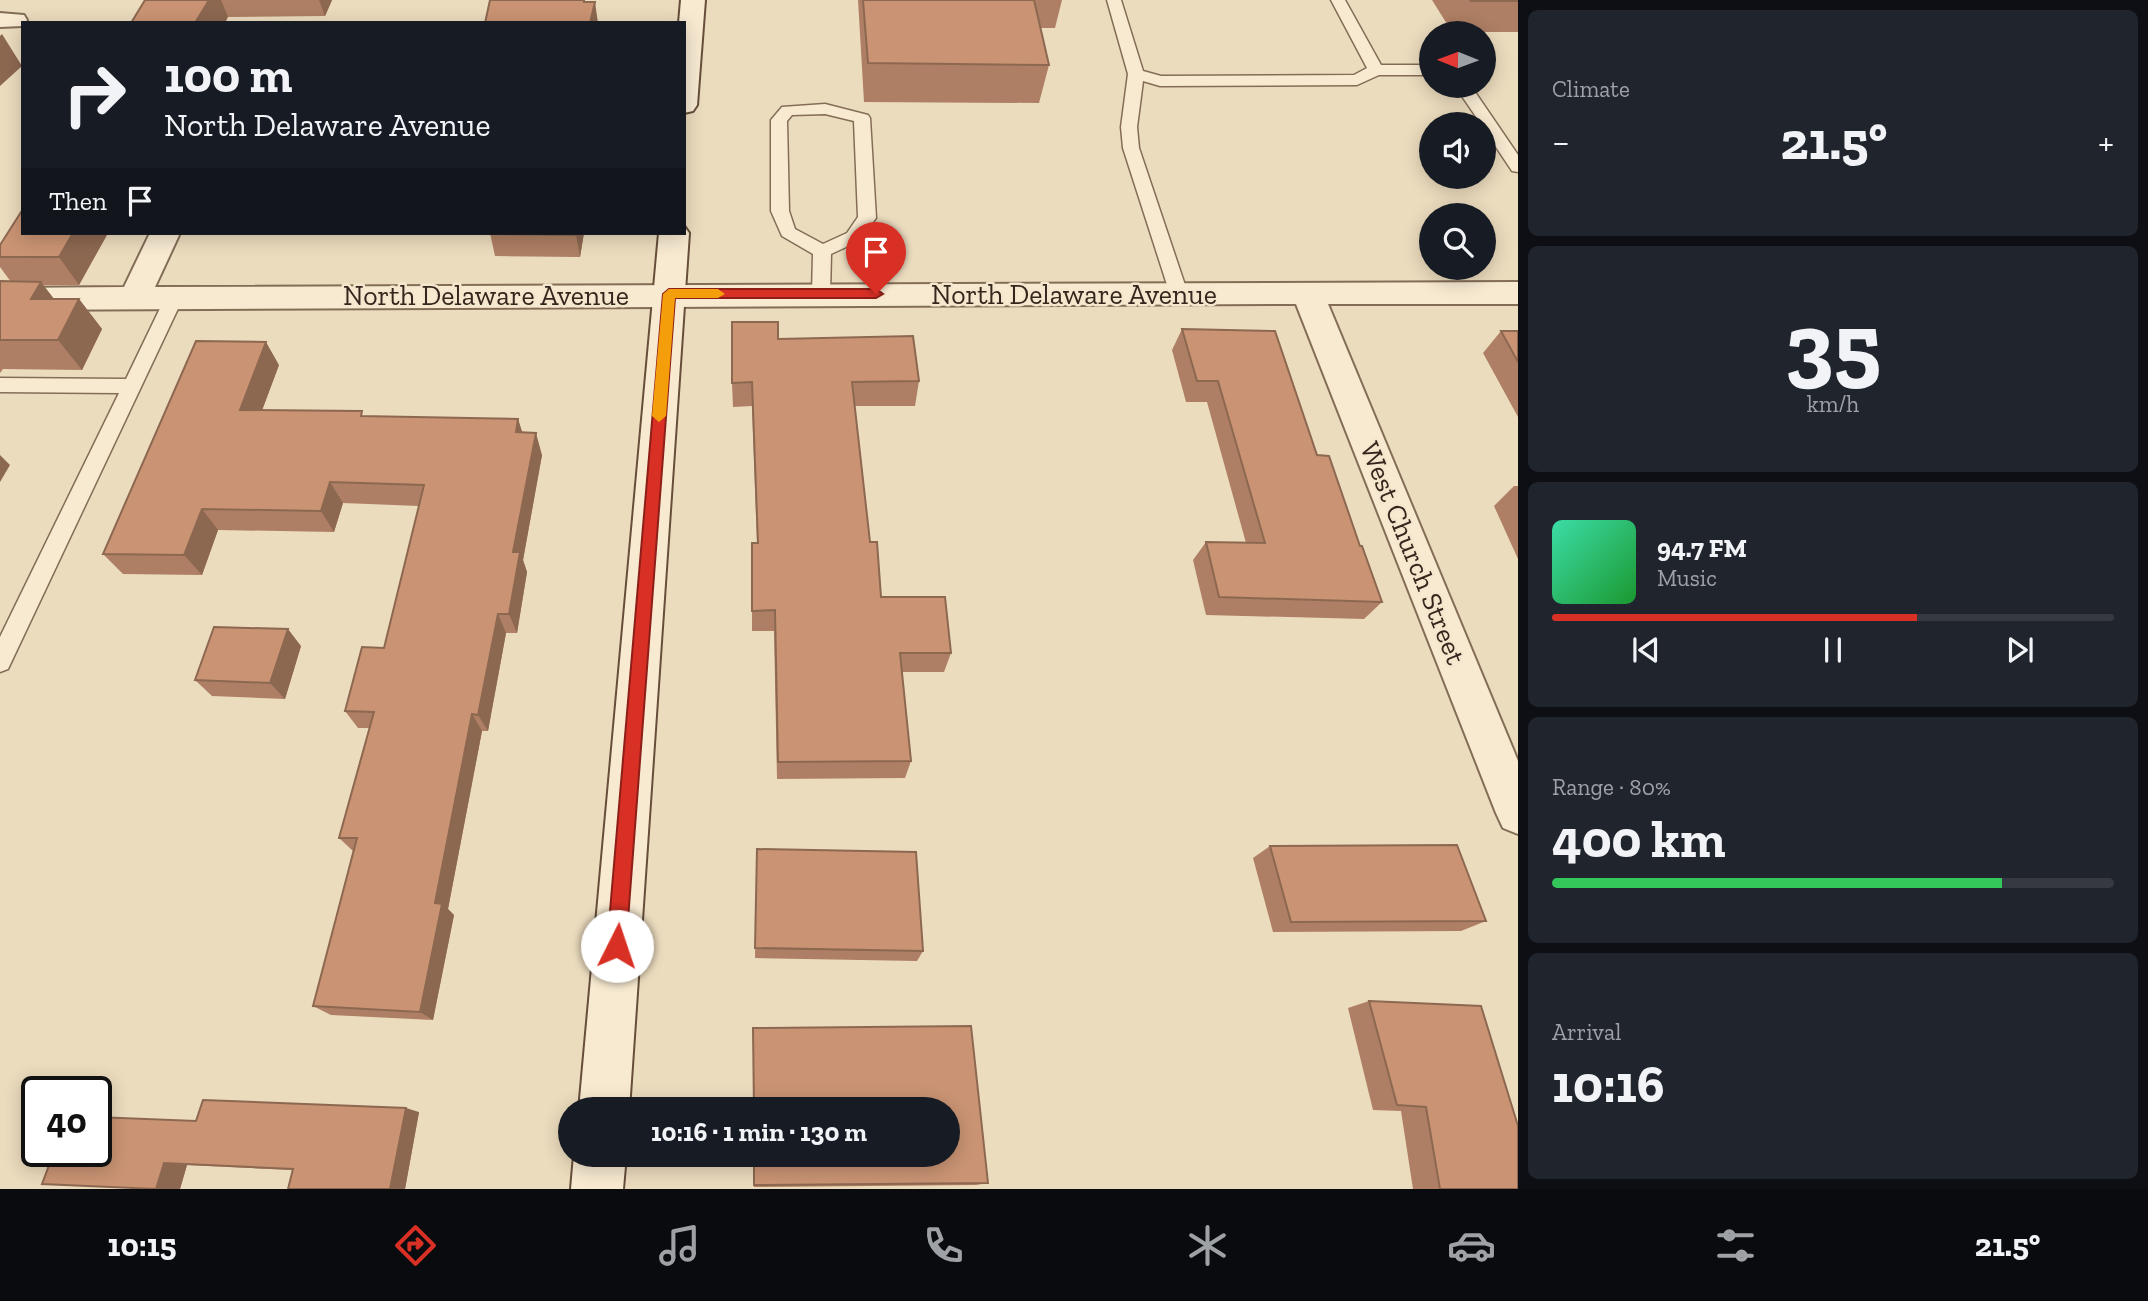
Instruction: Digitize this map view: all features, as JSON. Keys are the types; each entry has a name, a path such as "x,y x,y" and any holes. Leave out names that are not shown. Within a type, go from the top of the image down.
{"street":[{"path":"686,81 693,0"},
{"path":"134,298 164,235"},
{"path":"605,1097 674,235"},
{"name":"North Delaware Avenue","path":"0,299 669,294 1518,293"},
{"name":"West Church Street","path":"1308,294 1518,813"},
{"path":"597,1189 599,1167"}],"lane":[{"path":"1114,0 1136,74 1129,127 1132,148 1179,294"},
{"path":"1338,0 1377,70"},
{"path":"1136,74 1160,81 1357,80 1377,70 1419,70"},
{"path":"1471,98 1518,167"},
{"path":"825,109 862,118 867,218 853,237 822,251 788,232 780,211 779,120 788,110 825,109"},
{"path":"821,294 822,251"},
{"path":"0,662 174,298"},
{"path":"0,385 132,386"}],"building":[{"path":"145,0 209,0 196,21 132,21"},
{"path":"490,0 595,2 590,21 485,21"},
{"path":"863,0 1034,0 1049,65 868,63"},
{"path":"1518,0 1518,1 1471,1"},
{"path":"21,212 21,235 72,235 59,257 0,257 0,245"},
{"path":"0,281 41,282 31,299 79,299 58,340 0,340"},
{"path":"732,322 778,322 778,339 913,336 919,381 852,382 870,542 877,542 881,597 945,597 951,653 900,653 911,761 778,762 775,610 752,611 752,543 758,543 752,382 732,383"},
{"path":"1182,329 1275,331 1317,455 1329,456 1382,602 1219,597 1206,542 1265,543 1218,381 1197,381"},
{"path":"1501,331 1518,331 1518,362"},
{"path":"196,341 266,342 240,410 362,411 361,416 518,419 516,432 536,433 513,552 520,552 509,614 498,614 478,715 472,714 435,903 442,904 420,1012 313,1006 357,838 339,838 374,712 345,711 362,647 384,648 424,485 330,482 321,511 202,509 184,555 103,554"},
{"path":"214,627 288,629 270,683 195,680"},
{"path":"1457,845 1486,921 1291,922 1270,846"},
{"path":"757,849 916,852 923,951 755,948"},
{"path":"1369,1001 1481,1006 1518,1126 1518,1189 1440,1189 1426,1107 1397,1105"},
{"path":"971,1026 988,1183 754,1185 754,1167 960,1167 960,1097 754,1097 753,1028"},
{"path":"203,1100 406,1108 390,1189 288,1189 293,1169 164,1163 156,1189 42,1184 48,1167 112,1167 112,1118 196,1121"}],"slow traffic":[{"path":"659,416 669,294 718,294"}],"route":[{"path":"617,946 669,294 876,294"}]}
